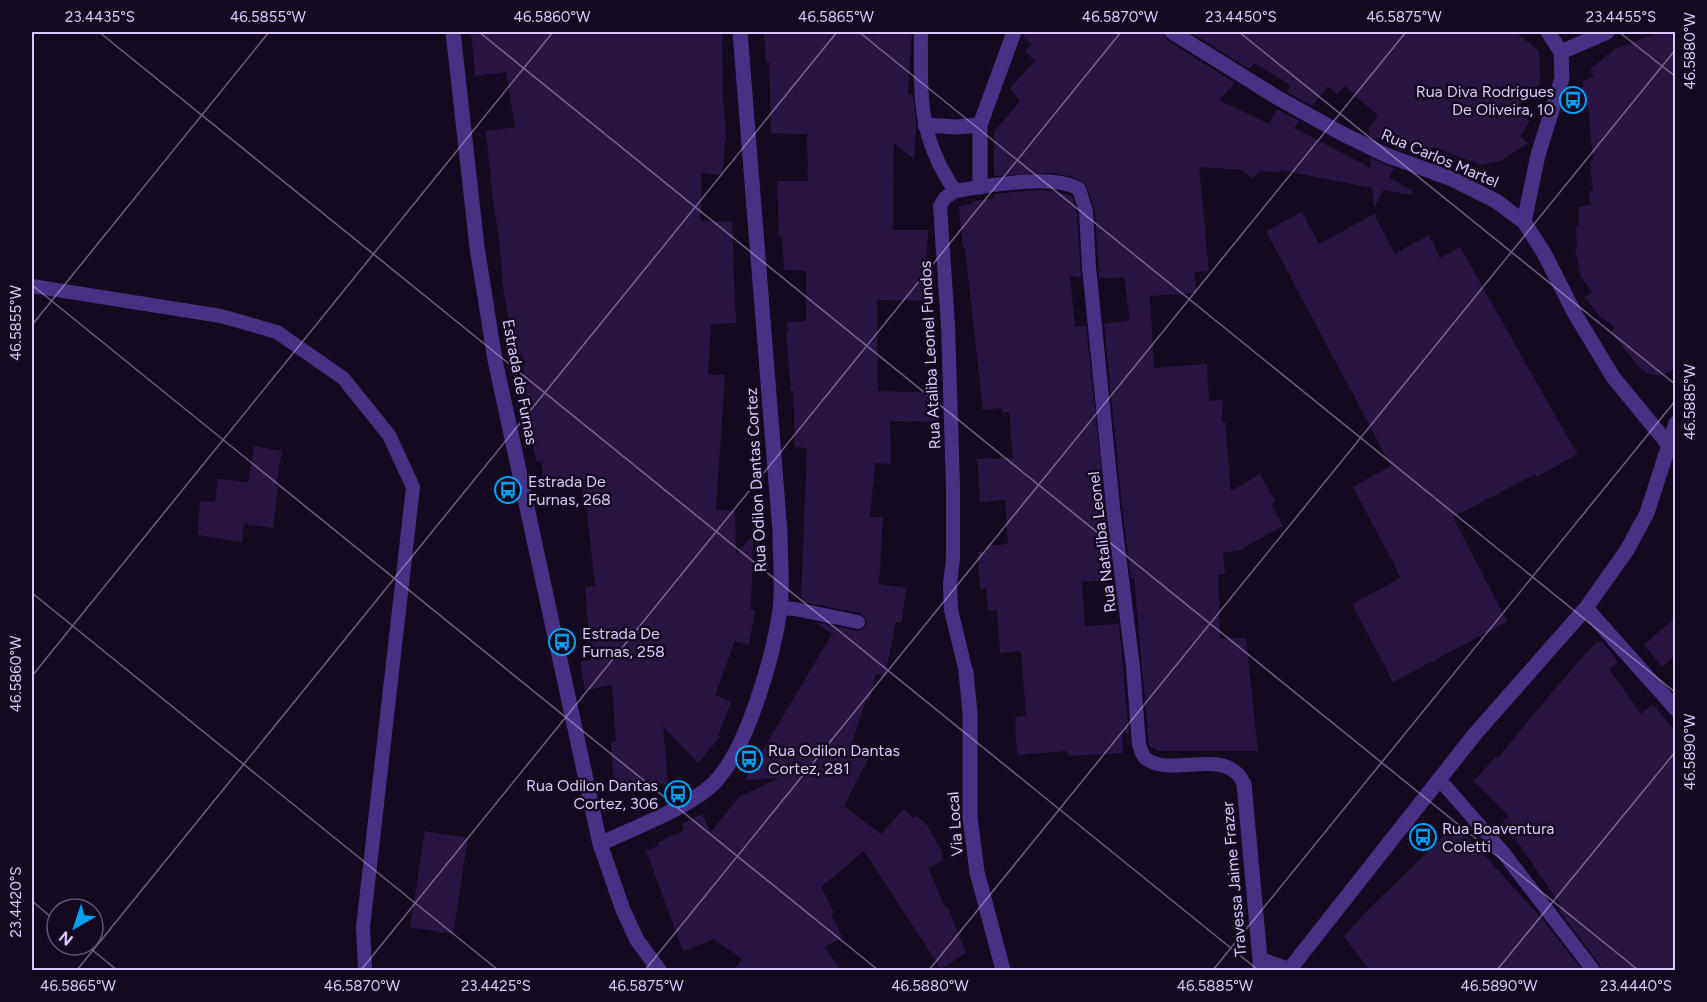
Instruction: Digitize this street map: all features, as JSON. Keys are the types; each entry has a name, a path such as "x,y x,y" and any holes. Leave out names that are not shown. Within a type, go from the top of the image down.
{"street":[{"name":"Estrada de Furnas","path":"453,32 477,247 495,360 600,844 623,910 637,939 659,970"},
{"name":"Rua Odilon Dantas Cortez","path":"600,844 694,798 712,785 728,768 743,739 766,673 780,608 780,532 740,32"},
{"path":"980,187 980,125 1014,32"},
{"name":"Rua Carlos Martel","path":"1172,32 1278,98 1341,133 1386,155 1452,179 1496,201 1524,222 1544,253 1575,314 1613,377 1668,444"},
{"path":"1524,222 1538,155 1562,78 1561,52 1548,32"},
{"path":"1561,52 1607,32"},
{"path":"925,125 956,127 980,125"},
{"path":"1260,965 1290,970 1475,734 1586,608 1627,550 1647,513 1676,423"},
{"path":"1586,608 1676,709"},
{"name":"Via Local","path":"966,672 970,713 970,816 977,872 1003,970"},
{"name":"Travessa Jaime Frazer","path":"1244,784 1260,965"}],"lane":[{"path":"921,32 920,73 929,143 940,169 955,191 980,187"},
{"name":"Rua Nataliba Leonel","path":"980,187 1042,181 1071,184 1079,189 1086,211 1089,267 1113,507 1133,668 1138,744 1143,756 1149,762 1221,765 1233,769 1240,775 1244,784"},
{"name":"Rua Ataliba Leonel Fundos","path":"955,191 945,198 940,206 948,326 953,475 951,610 966,672"},
{"path":"32,286 221,316 277,332 343,378 390,435 413,487 363,927 364,970"},
{"path":"780,608 858,622"},
{"path":"1439,779 1502,851 1593,970"}],"building":[{"path":"471,32 722,32 726,135 722,175 701,173 701,221 732,222 736,323 711,324 708,375 725,375 716,510 735,511 736,555 753,535 751,610 755,610 749,645 735,641 715,695 731,702 718,735 720,737 698,763 663,726 668,784 614,787 611,742 616,742 612,685 585,690 580,662 591,660 585,587 595,586 586,504 583,504 582,485 545,489 541,461 537,462 530,432 532,432 521,354 517,356 504,295 486,131 515,127 506,72 475,76"},
{"path":"764,32 833,32 877,35 877,32 912,32 908,95 913,95 916,120 914,159 894,143 893,230 928,230 925,301 877,300 878,391 939,393 938,422 890,421 891,464 875,463 870,517 883,517 879,584 906,588 902,622 896,622 885,676 876,674 869,701 866,700 851,745 869,757 844,806 881,834 904,809 913,818 916,815 927,825 942,852 942,861 928,868 946,909 948,908 966,953 941,969 864,851 821,887 834,913 831,915 843,938 824,947 841,970 734,970 742,959 714,939 683,951 646,851 684,830 682,824 702,814 711,832 739,797 779,778 745,780 832,634 815,622 857,631 864,628 867,623 860,613 803,602 804,598 801,598 807,448 795,447 793,391 791,391 786,332 788,332 787,322 806,321 806,271 784,270 782,236 779,237 777,181 808,181 807,134 771,133 769,62 766,62"},
{"path":"1024,32 1162,32 1167,40 1235,83 1219,100 1269,124 1277,109 1299,121 1294,128 1371,168 1371,158 1394,168 1389,178 1412,190 1411,195 1383,190 1374,208 1372,188 1280,170 1281,172 1259,171 1253,178 1243,172 1244,170 1199,167 1209,271 1194,272 1197,293 1150,296 1154,368 1207,364 1209,401 1223,400 1222,422 1225,422 1231,491 1260,474 1275,502 1271,504 1283,526 1238,551 1223,552 1225,574 1218,574 1220,639 1246,638 1258,751 1159,751 1149,746 1134,578 1131,578 1122,506 1104,324 1130,320 1124,277 1099,278 1095,210 1085,183 1070,176 1053,173 994,176 994,132 1020,101 1010,88 1035,61 1025,51 1032,44 1023,37"},
{"path":"1190,32 1515,32 1539,51 1540,84 1514,110 1530,120 1520,137 1529,143 1500,161 1481,165 1433,147 1431,152 1406,143 1402,151 1369,136 1369,128 1378,116 1345,86 1337,94 1328,86 1312,106 1287,92 1290,85 1254,63 1249,69"},
{"path":"1660,32 1676,32 1676,369 1660,376 1647,373 1639,367 1611,332 1615,327 1600,317 1585,297 1592,292 1581,277 1575,248 1579,207 1591,205 1588,192 1593,191 1588,105 1581,109 1583,82 1594,76 1590,69 1615,49"},
{"path":"1036,190 1072,196 1077,213 1081,277 1070,276 1075,327 1086,326 1113,579 1082,582 1085,626 1119,624 1129,735 1122,730 1123,753 1068,756 1067,751 1017,755 1015,717 1026,716 1021,651 1000,653 997,610 988,610 986,588 980,589 978,552 987,552 986,546 1008,544 1005,500 980,502 977,459 1013,458 1009,412 1002,413 1001,408 983,410 959,206 994,198 994,194"},
{"path":"1302,212 1319,244 1374,214 1395,254 1429,235 1440,258 1460,247 1577,454 1537,477 1535,474 1453,517 1507,622 1393,682 1352,604 1401,578 1353,487 1391,466 1266,231"},
{"path":"254,446 282,451 276,486 278,486 273,528 244,524 242,542 198,535 200,501 215,502 218,479 248,482"},
{"path":"1676,617 1676,655 1662,667 1644,645"},
{"path":"1597,641 1600,643 1602,641 1618,662 1609,669 1641,714 1653,704 1676,732 1676,970 1602,970 1558,909 1562,907 1503,821 1509,816 1474,781 1496,756 1497,759"},
{"path":"1456,824 1544,921 1582,970 1370,970 1344,937 1365,913"},
{"path":"425,831 468,838 453,934 410,927"}],"place":[{"name":"Rua Diva Rodrigues De Oliveira, 10","path":"1573,100"},
{"name":"Estrada De Furnas, 268","path":"508,490"},
{"name":"Estrada De Furnas, 258","path":"562,642"},
{"name":"Rua Odilon Dantas Cortez, 281","path":"749,759"},
{"name":"Rua Odilon Dantas Cortez, 306","path":"678,794"},
{"name":"Rua Boaventura Coletti","path":"1423,837"}]}
